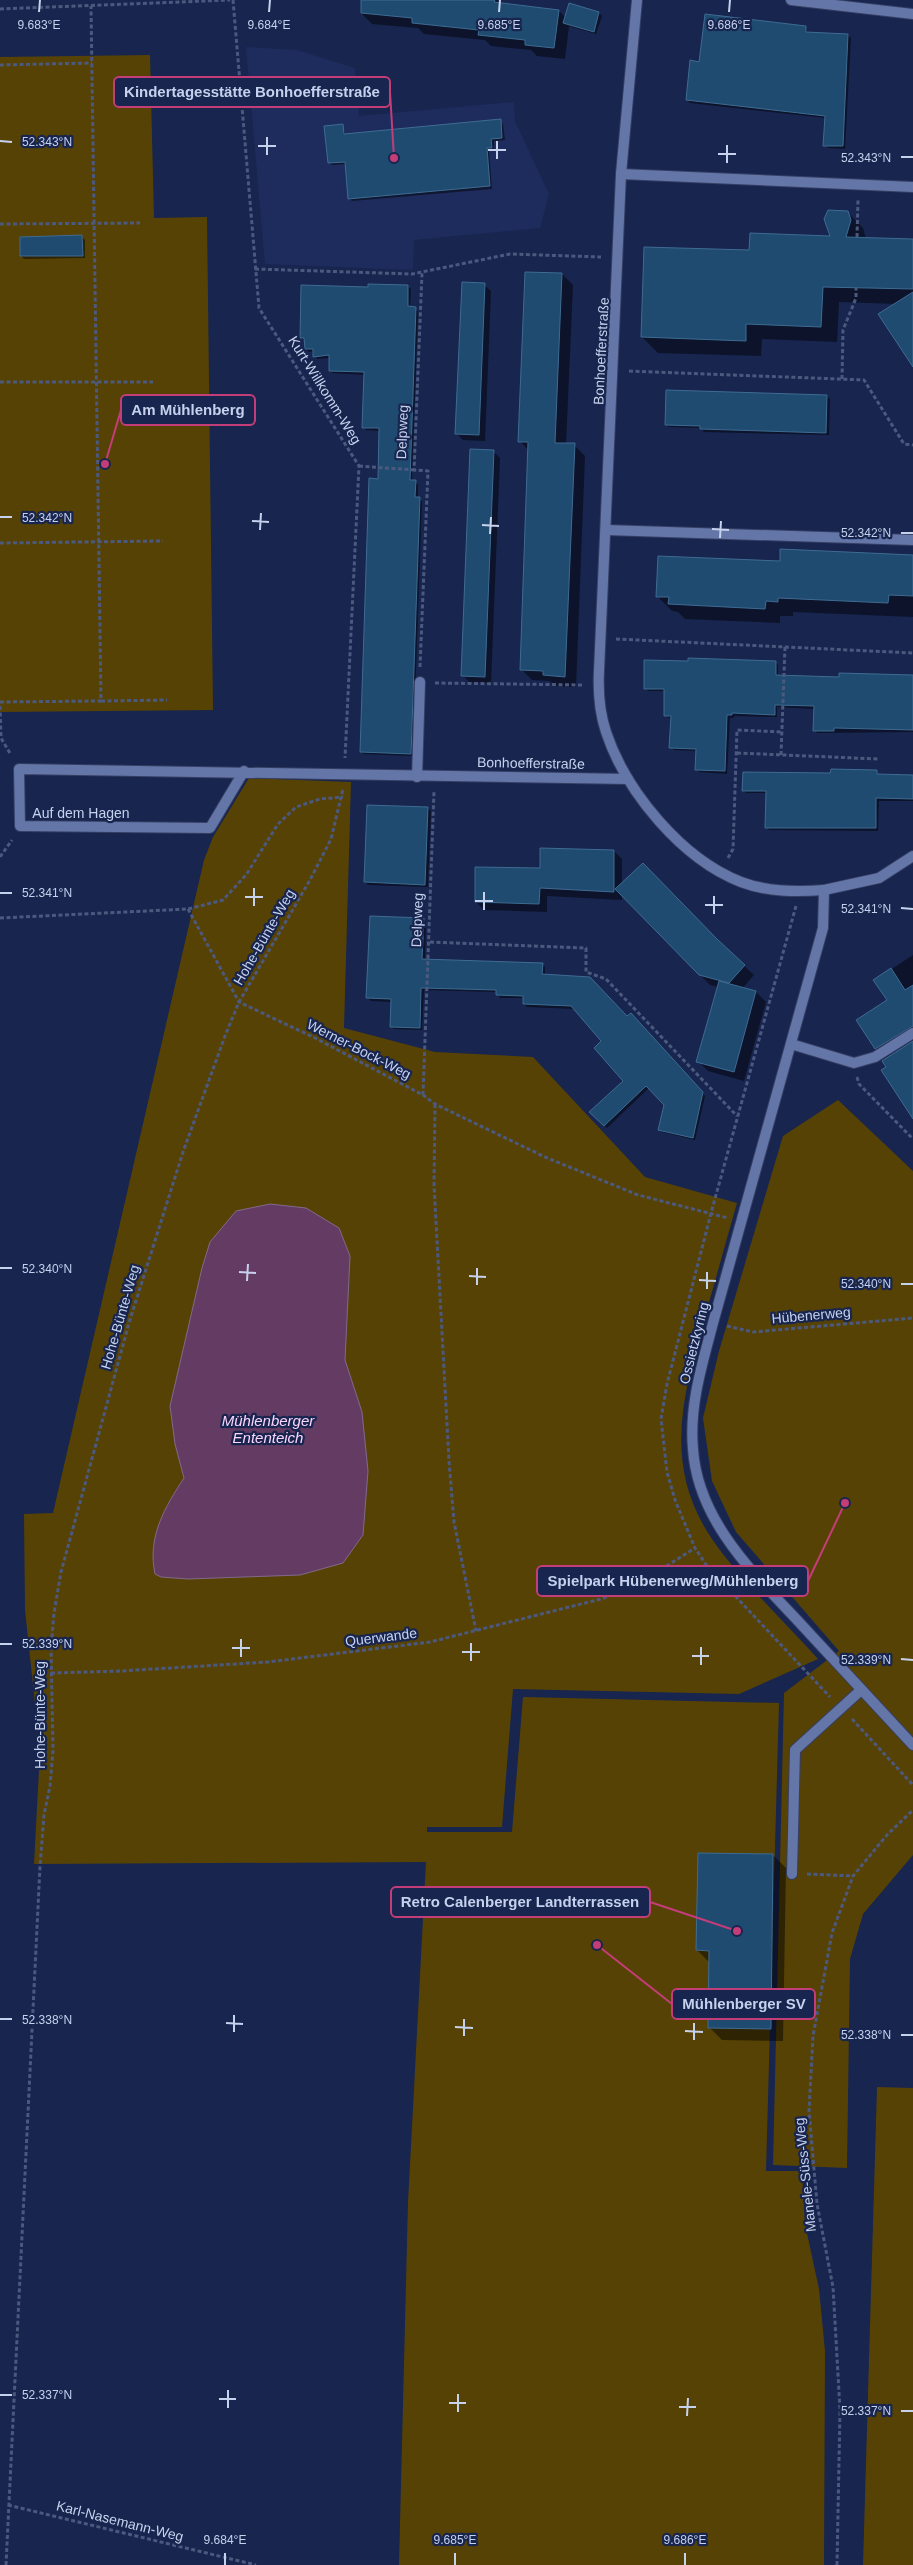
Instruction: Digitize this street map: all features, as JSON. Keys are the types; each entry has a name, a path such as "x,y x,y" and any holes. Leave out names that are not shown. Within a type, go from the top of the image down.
{"street":[{"name":"Bonhoefferstraße","path":"637,0 622,174 598,685 606,732 628,778 650,809 676,839 709,867 741,882 781,891 824,890"},
{"path":"791,0 913,14"},
{"path":"622,174 913,188"},
{"path":"606,530 913,540"},
{"path":"417,777 420,682"},
{"path":"18,769 244,771 434,777"},
{"name":"Auf dem Hagen","path":"18,769 20,826 210,828 244,771"},
{"name":"Bonhoefferstraße","path":"434,777 628,778"},
{"path":"824,890 880,878 913,856"},
{"name":"Ossietzkyring","path":"824,890 823,928 740,1221 696,1388 692,1418 693,1451 706,1504 738,1555 913,1745"},
{"path":"791,1044 854,1063 875,1057 913,1033"},
{"path":"792,1874 795,1750 861,1690"}],"path":[{"path":"0,9 231,0"},
{"name":"Kurt-Willkomm-Weg","path":"231,0 259,308 359,466"},
{"path":"91,6 101,701"},
{"path":"0,65 92,63"},
{"path":"857,237 858,185"},
{"path":"0,224 140,223"},
{"path":"255,269 422,273 510,254 619,258"},
{"name":"Delpweg","path":"420,682 428,471 414,470 422,273"},
{"path":"842,379 843,330 856,298 856,288"},
{"path":"613,370 864,380 904,444 913,445"},
{"path":"0,382 153,382"},
{"path":"0,918 188,909 224,900 246,876 278,824 296,807 320,799 343,797 359,466 414,470"},
{"path":"0,543 163,540"},
{"path":"601,638 913,653"},
{"path":"781,755 785,647"},
{"path":"420,682 598,685"},
{"path":"0,702 167,700"},
{"path":"0,706 1,738 18,769"},
{"path":"721,872 733,849 737,730 783,732"},
{"path":"737,753 878,759"},
{"name":"Delpweg","path":"423,1095 426,1064 434,777"},
{"name":"Hohe-Bünte-Weg","path":"6,2565 40,1866 44,1815 50,1786 53,1751 51,1673 54,1613 61,1572 126,1332 183,1152 224,1036 239,1002 310,880 331,839 343,797"},
{"path":"0,857 3,856 20,826"},
{"path":"800,892 711,1213 667,1384 661,1419 667,1472 675,1500 695,1548 707,1566 913,1785"},
{"path":"188,909 239,1002"},
{"path":"430,942 586,948 586,972 606,979 737,1117"},
{"name":"Werner-Bock-Weg","path":"239,1002 315,1038 423,1095 435,1104 545,1157 638,1195 740,1221"},
{"path":"854,1063 859,1084 913,1139"},
{"path":"435,1104 434,1185 449,1461 454,1522 476,1631"},
{"name":"Hübenerweg","path":"712,1323 753,1332 913,1318"},
{"name":"Querwande","path":"51,1673 131,1671 268,1662 430,1642 564,1610 636,1586 695,1548"},
{"name":"Manele-Süss-Weg","path":"837,2565 840,2410 833,2296 817,2204 809,2111 814,2036 832,1933 853,1876 887,1835 913,1810"},
{"path":"792,1874 853,1876"},
{"name":"Karl-Nasemann-Weg","path":"8,2505 256,2565"}],"shaded area":[{"path":"246,47 297,50 355,68 359,116 514,102 515,121 549,194 540,228 414,240 413,270 265,264"},
{"path":"150,55 154,218 207,217 213,710 0,712 0,57"},
{"path":"249,778 351,782 344,1028 435,1052 533,1057 645,1177 737,1203 690,1374 684,1402 682,1457 687,1484 696,1511 712,1539 749,1586 818,1659 739,1694 513,1689 502,1827 427,1827 427,1832 512,1832 523,1697 779,1703 766,2171 802,2171 805,2224 819,2289 825,2351 824,2565 399,2565 408,2202 426,1862 34,1864 40,1751 25,1610 24,1514 53,1513 204,860 213,837"},
{"path":"838,1100 913,1171 913,1855 863,1914 850,1959 847,2168 773,2165 784,1693 839,1651 736,1532 712,1481 703,1418 719,1351 783,1136"},
{"path":"877,2087 913,2088 913,2565 863,2565"}],"water":[{"name":"Mühlenberger Ententeich","path":"270,1204 306,1208 339,1228 350,1256 345,1360 362,1412 368,1471 363,1535 343,1563 300,1575 188,1579 161,1577 155,1574 153,1547 164,1511 184,1478 175,1444 170,1406 202,1268 210,1242 236,1211"}],"building":[{"path":"361,0 495,0 494,2 559,10 554,48 525,45 525,40 478,35 479,30 412,23 412,18 361,13"},
{"path":"569,3 599,12 594,32 563,23"},
{"path":"705,14 806,26 806,32 848,34 843,146 823,146 825,116 686,100 690,60 699,62"},
{"path":"501,119 502,138 491,139 492,148 487,148 490,186 348,199 345,162 328,163 324,126 343,124 344,134"},
{"path":"828,210 848,211 851,220 846,237 913,239 913,289 823,287 821,327 746,324 746,341 641,337 644,247 749,250 750,233 830,236 824,219"},
{"path":"82,235 83,256 20,256 20,237"},
{"path":"525,272 562,273 555,443 575,443 565,677 543,675 543,671 520,670 528,442 518,442"},
{"path":"462,282 485,283 479,435 455,434"},
{"path":"368,284 408,285 408,306 416,307 410,480 416,480 415,497 420,497 411,754 360,752 369,478 378,479 379,428 362,428 364,372 329,371 329,355 313,357 313,349 305,349 304,338 300,338 301,285 368,287"},
{"path":"913,292 913,367 878,314"},
{"path":"666,390 827,395 826,433 700,429 700,426 665,425"},
{"path":"470,449 494,450 485,677 461,676"},
{"path":"780,549 913,555 913,596 889,595 888,603 778,598 778,602 766,601 765,609 668,604 669,597 656,597 658,556 780,561"},
{"path":"688,658 776,661 776,675 839,677 839,673 913,675 913,730 834,728 834,731 813,731 814,706 775,705 775,715 732,713 732,715 727,715 725,771 695,770 696,749 669,748 671,716 664,716 664,689 644,689 644,660 688,661"},
{"path":"831,769 877,770 877,774 913,775 913,799 876,798 876,828 765,828 766,791 742,791 743,772 830,773"},
{"path":"367,805 428,807 425,885 364,882"},
{"path":"540,848 614,850 614,892 540,888 539,904 475,902 475,867 540,868"},
{"path":"643,863 745,965 729,983 699,975 615,889"},
{"path":"370,916 424,918 422,959 543,963 542,974 590,977 627,1016 631,1013 703,1092 693,1138 658,1130 664,1105 646,1086 604,1126 589,1112 623,1081 594,1048 601,1041 571,1006 523,1004 523,996 496,995 496,990 421,988 420,1028 390,1027 391,999 366,998"},
{"path":"891,968 905,990 913,985 913,1026 875,1049 856,1020 887,1000 873,980"},
{"path":"719,981 756,991 734,1072 696,1062"},
{"path":"913,1041 913,1119 881,1070 886,1067 882,1061"},
{"path":"698,1853 773,1854 771,2029 708,2028 709,1951 696,1950"}],"place":[{"name":"Kindertagesstätte Bonhoefferstraße","path":"394,158"},
{"name":"Am Mühlenberg","path":"105,464"},
{"name":"Spielpark Hübenerweg/Mühlenberg","path":"845,1503"},
{"name":"Retro Calenberger Landterrassen","path":"737,1931"},
{"name":"Mühlenberger SV","path":"597,1945"}]}
